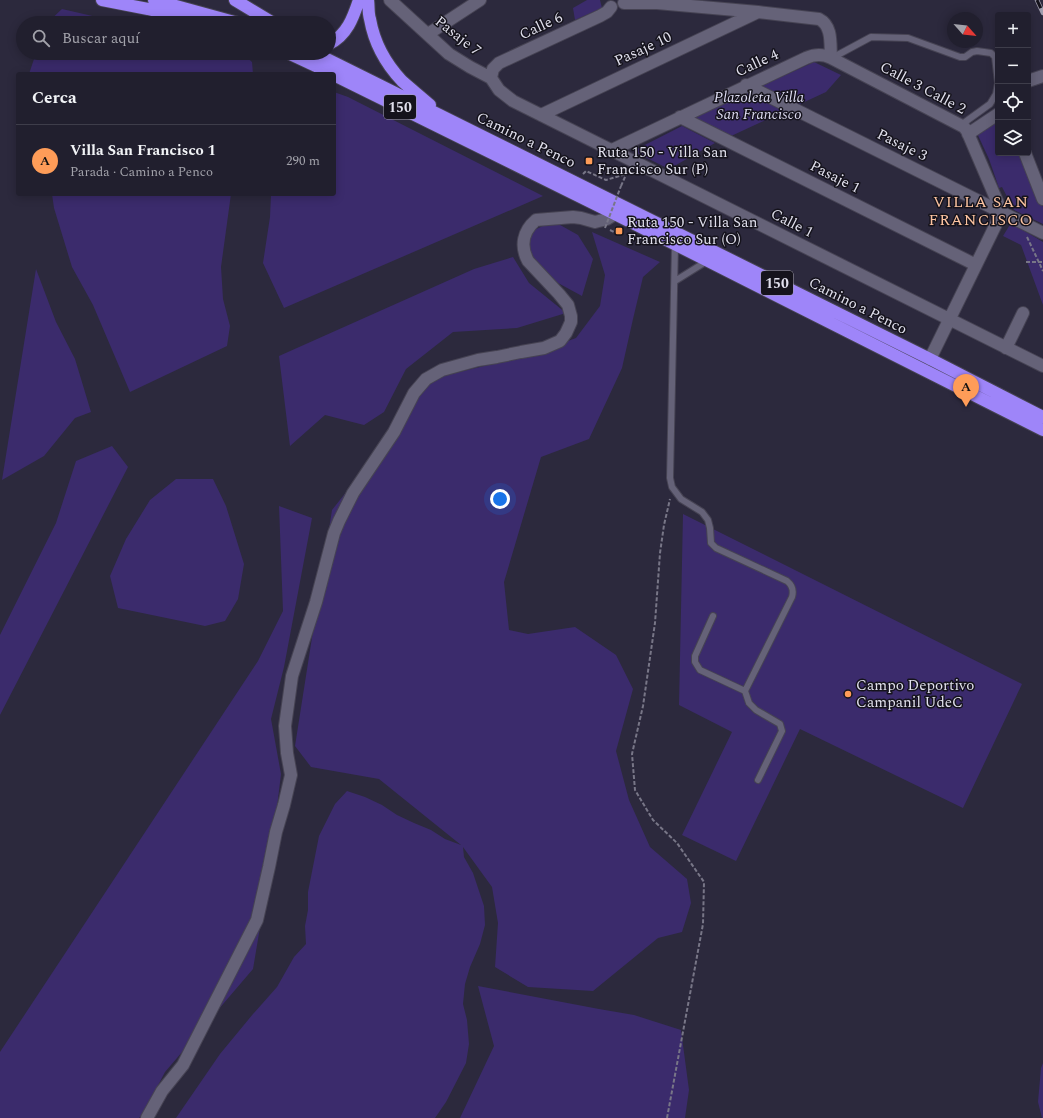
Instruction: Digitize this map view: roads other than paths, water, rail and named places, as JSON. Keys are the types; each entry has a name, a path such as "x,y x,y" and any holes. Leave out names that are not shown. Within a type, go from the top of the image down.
{"highway":[{"path":"102,0 175,16"},
{"path":"154,0 212,16"},
{"path":"235,0 261,16"},
{"path":"336,40 346,30 359,0"},
{"path":"368,0 369,18 384,58 402,80 443,117"},
{"name":"Camino a Penco","path":"303,60 329,72"},
{"name":"Camino a Penco","path":"329,60 930,359 1043,417"},
{"name":"Camino a Penco","path":"336,75 615,214 1043,430"}],"street":[{"name":"Pasaje 7","path":"390,0 449,54 491,78"},
{"path":"428,34 480,0"},
{"name":"Calle 6","path":"491,78 493,68 500,62 600,16 607,12 609,4 617,8 620,7 624,1 814,18 823,21 829,30 832,58"},
{"name":"Pasaje 10","path":"541,115 758,12"},
{"name":"Calle 4","path":"612,150 746,85 810,56 819,55 832,58"},
{"name":"Calle 3 Calle 2","path":"832,58 965,129 1001,212"},
{"path":"1031,80 1043,76"},
{"name":"Calle 1","path":"491,78 499,90 508,98 1043,366"},
{"name":"Pasaje 3","path":"746,85 1043,233"},
{"path":"965,129 995,115"},
{"name":"Pasaje 1","path":"680,117 976,265"},
{"path":"1026,156 1043,199"},
{"path":"930,359 1001,212"},
{"path":"147,1118 162,1091 183,1065 257,920 276,832 291,775 287,753 285,726 292,676 316,602 334,533 346,507 356,489 394,432 414,393 426,379 442,370 458,365 544,348 560,340 566,333 569,328 571,316 568,305 525,256 523,241 526,231 532,223 536,220 573,217 594,222 607,219 615,214"},
{"path":"1006,348 1023,313"}],"lane":[{"path":"832,58 871,37 908,38 960,57 965,57 972,52 977,51 991,52 995,57 998,83 996,94 990,104 965,129"},
{"path":"675,245 670,478 673,488 681,499 702,512 708,520 711,543 716,548 787,581 792,588 792,597 745,691 749,704 756,710 780,724 782,731 758,780"},
{"path":"675,281 707,261"},
{"path":"713,616 695,656 696,665 702,671 745,691"}],"railway":[{"path":"1037,0 1043,13"}],"place":[{"name":"Ruta 150 - Villa San Francisco Sur (P)","path":"589,161"},
{"name":"Ruta 150 - Villa San Francisco Sur (O)","path":"619,231"},
{"name":"Villa San Francisco 1","path":"966,407"},
{"name":"Campo Deportivo Campanil UdeC","path":"848,694"}],"district":[{"name":"VILLA SAN FRANCISCO","path":"981,211"}],"park label":[{"name":"Plazoleta Villa San Francisco","path":"759,106"}]}
